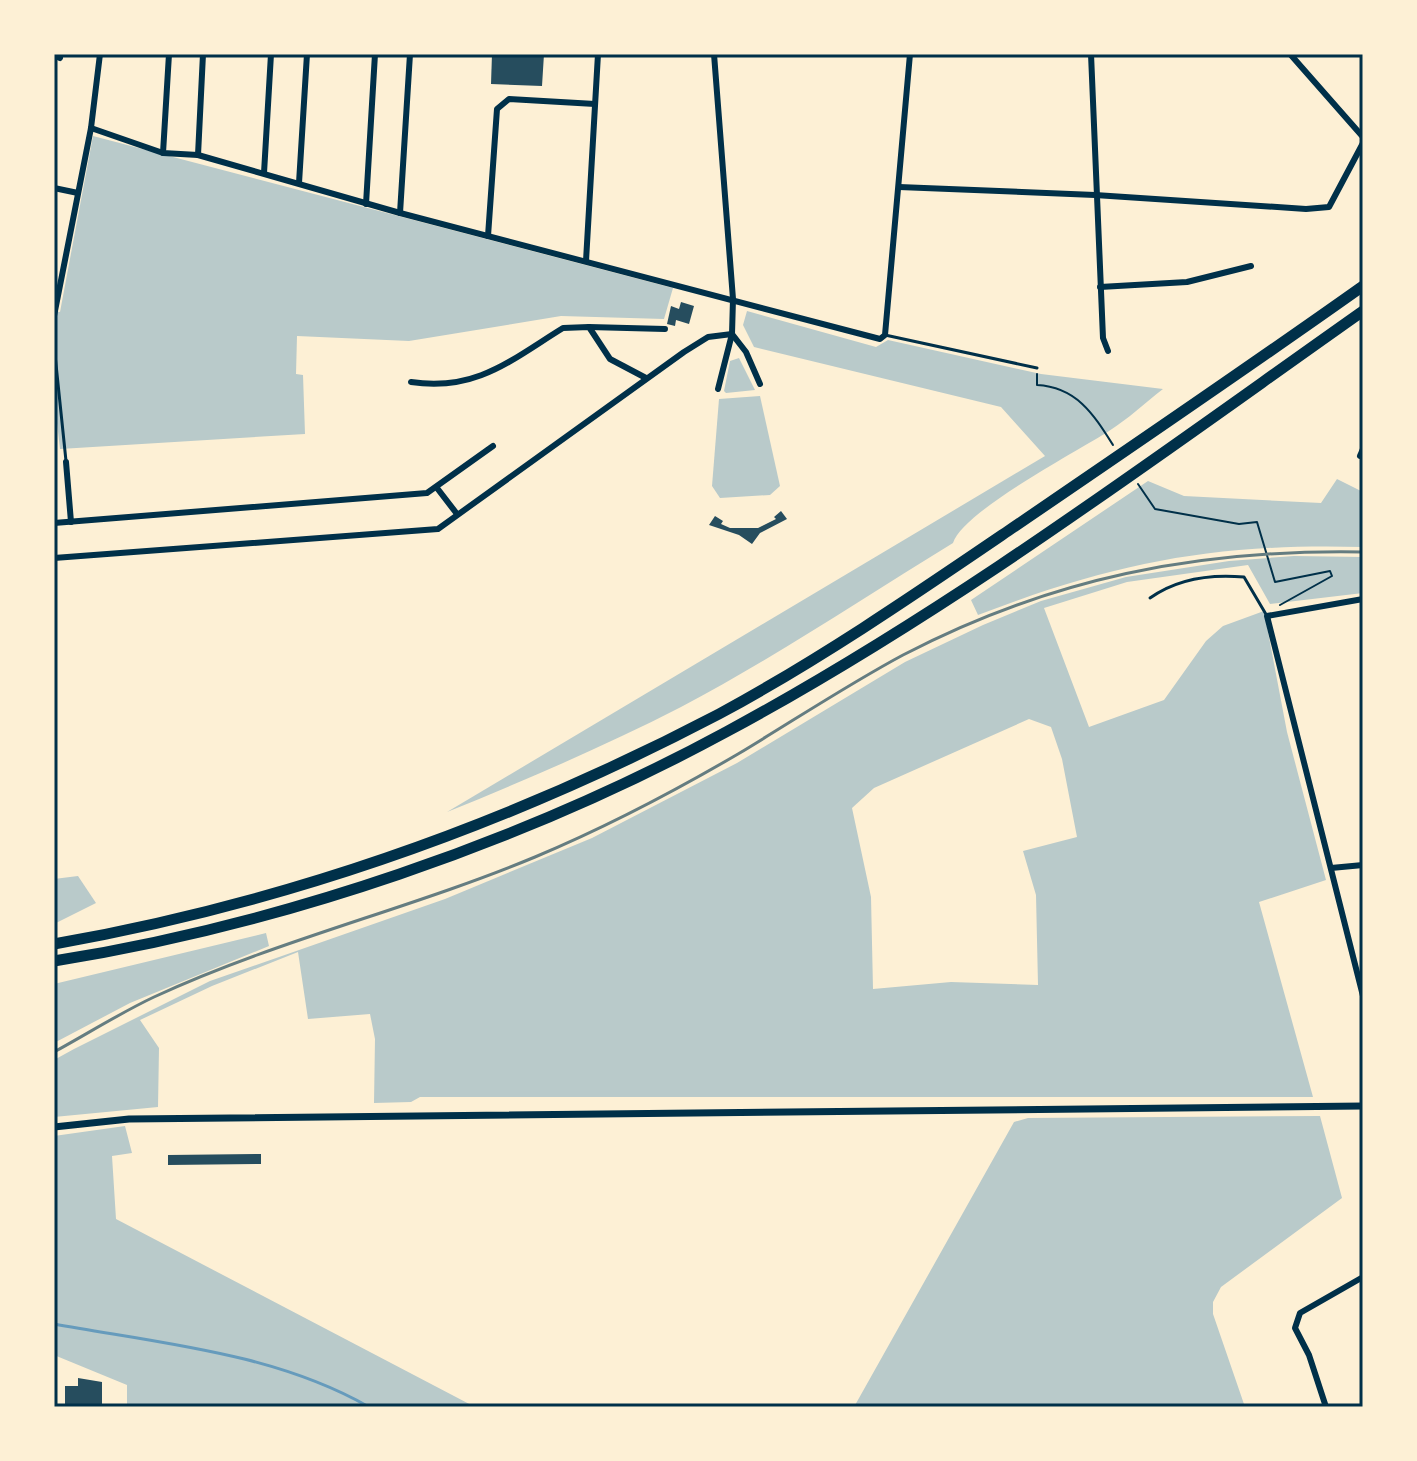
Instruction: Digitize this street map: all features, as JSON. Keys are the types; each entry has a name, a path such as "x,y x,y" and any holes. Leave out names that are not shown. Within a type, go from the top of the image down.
{"highway":[{"path":"54,944 210,911 374,864 569,788 721,712 878,619 1363,286"},
{"path":"54,961 216,928 380,880 575,804 725,733 975,580 1363,311"}],"street":[{"path":"54,316 91,128 100,54"},
{"path":"163,153 169,54"},
{"path":"198,155 203,54"},
{"path":"264,173 271,54"},
{"path":"299,183 307,54"},
{"path":"366,204 375,54"},
{"path":"400,213 410,54"},
{"path":"586,261 598,54"},
{"path":"714,54 733,299 732,334 718,389"},
{"path":"91,128 163,153 198,155 366,204 879,339 885,335 910,54"},
{"path":"1091,54 1100,287 1103,338 1108,351"},
{"path":"899,187 1095,195 1306,209 1329,207 1363,140 1290,54"},
{"path":"488,236 497,109 509,99 595,104"},
{"path":"54,188 78,193"},
{"path":"1100,287 1187,282 1251,266"},
{"path":"589,327 610,359 646,378"},
{"path":"411,382 434,385 480,378 563,328 665,329"},
{"path":"54,558 438,529 646,378 708,337 732,334"},
{"path":"732,334 746,352 760,384"},
{"path":"54,523 427,493 493,446"},
{"path":"66,462 71,522"},
{"path":"437,488 457,514"},
{"path":"1363,599 1267,616 1363,996"},
{"path":"1331,868 1363,865"},
{"path":"54,1127 129,1119 1363,1106"},
{"path":"1326,1407 1309,1355 1295,1328 1300,1313 1363,1277"}],"lane":[{"path":"885,335 1037,368"},
{"path":"54,345 66,462"},
{"path":"1150,598 1171,583 1222,575 1244,577 1267,616"}],"path":[{"path":"1037,368 1037,385 1070,394 1097,420"},
{"path":"1153,508 1239,524 1257,522 1275,582 1330,571 1332,576 1267,616"}],"shaded area":[{"path":"93,136 673,288 664,319 561,316 409,341 297,336 296,374 303,375 305,434 60,449 54,397 54,311 60,312"},
{"path":"747,311 876,347 888,340 1041,374 1163,389 1116,426 1023,482 977,515 953,543 750,668 623,735 447,812 1045,456 1001,407 754,347 743,325"},
{"path":"739,358 755,390 726,393 730,361"},
{"path":"760,396 780,486 770,495 720,498 712,486 719,399"},
{"path":"1337,479 1363,492 1363,547 1260,548 1167,560 1076,581 978,615 971,600 1148,481 1184,496 1321,503"},
{"path":"1294,556 1363,557 1363,593 1270,604 1248,565 1127,582 1044,608 1089,727 1164,700 1206,641 1223,626 1264,611 1287,732 1326,880 1259,902 1313,1097 420,1097 411,1102 374,1103 375,1039 370,1014 308,1019 298,952 212,986 140,1020 159,1048 158,1107 54,1117 54,1060 210,981 445,899 592,838 737,763 905,662 1041,601 1126,577 1229,561","holes":["1029,719 1051,727 1062,759 1077,837 1023,851 1036,895 1038,985 951,982 873,989 871,897 852,808 874,788"]},
{"path":"78,876 96,903 54,924 54,879"},
{"path":"266,933 269,946 130,1003 54,1043 54,984"},
{"path":"1320,1116 1342,1198 1221,1287 1213,1302 1213,1314 1245,1407 854,1407 1014,1122 1028,1118"},
{"path":"125,1126 132,1153 112,1156 116,1219 475,1407 127,1407 127,1385 54,1355 54,1136"}],"building":[{"path":"492,54 544,54 542,86 491,84"},
{"path":"681,302 694,306 689,324 676,320 675,326 667,324 671,306 679,309"},
{"path":"781,511 787,519 760,533 752,544 739,535 709,525 715,516 723,521 721,524 730,528 758,528 776,519 774,517"},
{"path":"261,1154 261,1164 168,1165 168,1155"},
{"path":"78,1378 102,1382 102,1407 65,1407 65,1386 78,1386"}],"waterway":[{"path":"54,1324 175,1344 256,1362 333,1389 369,1407"}],"railway":[{"path":"54,1052 141,1003 201,977 296,941 488,876 587,834 738,754 903,655 958,628 1014,606 1070,588 1184,563 1302,552 1363,552"}]}
